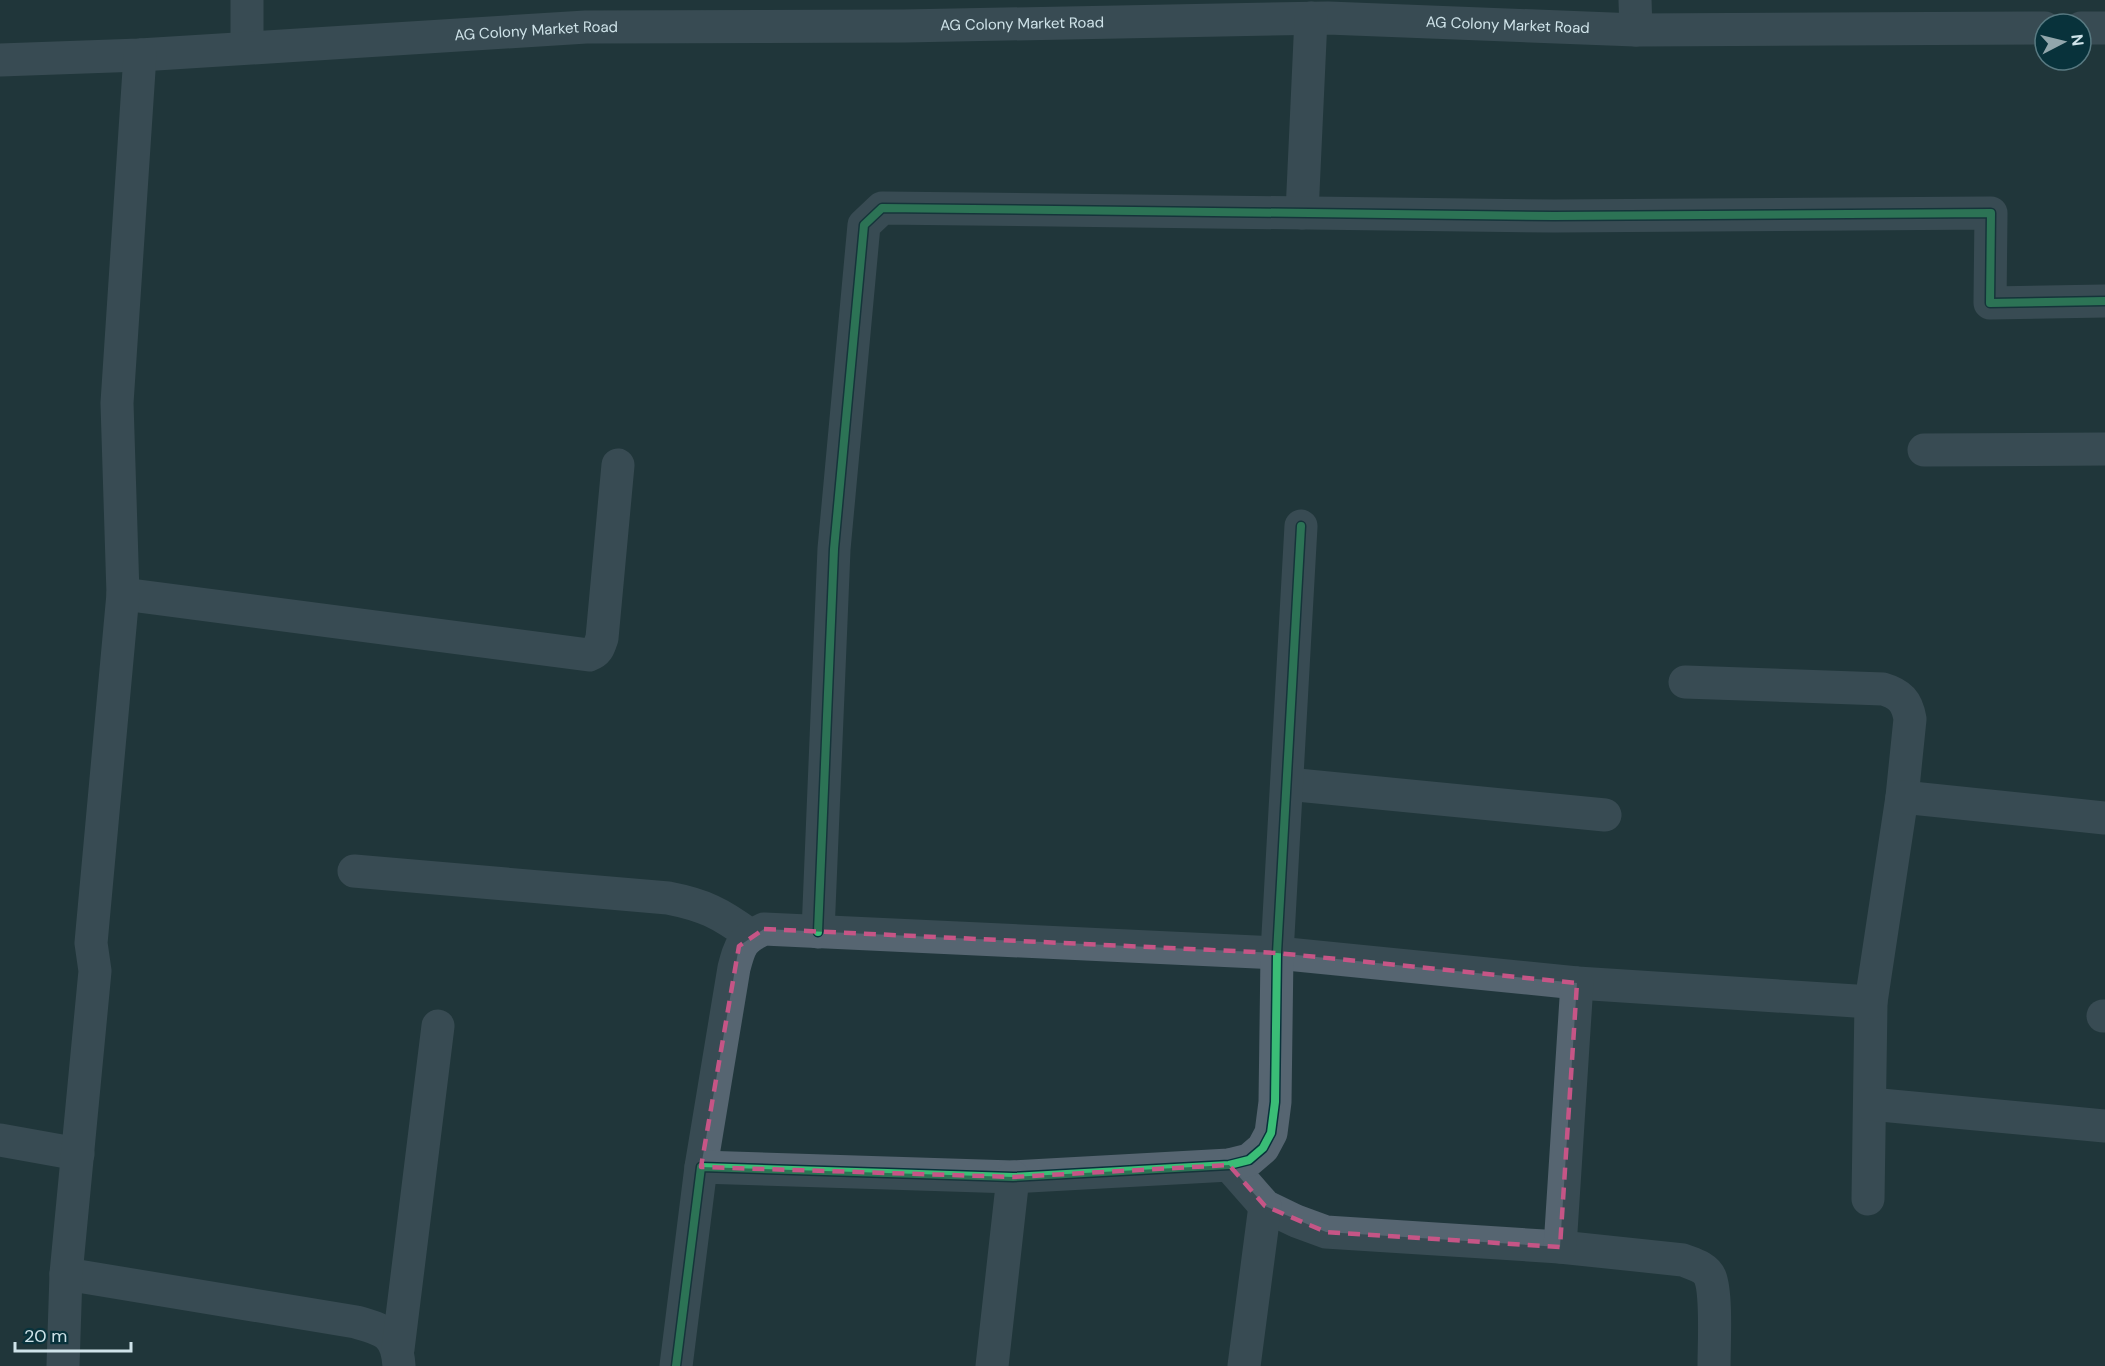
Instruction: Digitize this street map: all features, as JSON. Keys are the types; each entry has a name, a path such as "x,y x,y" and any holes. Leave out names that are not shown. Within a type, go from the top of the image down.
{"street":[{"path":"247,0 247,47"},
{"name":"AG Colony Market Road","path":"0,60 140,55 247,47 586,13 904,13 1311,18 1635,15 2033,28"},
{"path":"1302,213 1311,18"},
{"path":"63,1366 66,1274 95,971 91,942 123,594 117,403 140,55"},
{"path":"818,932 834,549 864,225 882,208 1554,216 1991,213 1990,303 2105,301"},
{"path":"1924,450 2105,448"},
{"path":"123,594 589,655 599,649 602,638 618,465"},
{"path":"701,1167 1013,1177 1229,1165 1249,1160 1263,1148 1270,1132 1275,1102 1277,953 1301,526"},
{"path":"1685,682 1883,689 1897,693 1904,699 1910,718 1902,797 1871,1002 1868,1199"},
{"path":"1287,784 1605,814"},
{"path":"1902,797 2105,818"},
{"path":"354,872 668,898 697,904 724,916 750,935"},
{"path":"676,1366 701,1167 734,968 739,946 750,935 765,929 1277,953 1577,983 1871,1002"},
{"path":"1560,1247 1577,983"},
{"path":"399,1358 438,1026"},
{"path":"1870,1104 2105,1126"},
{"path":"0,1140 78,1154"},
{"path":"1229,1165 1265,1206 1326,1232 1560,1247 1683,1260 1700,1266 1710,1276 1713,1293 1714,1366"},
{"path":"992,1366 1013,1177"},
{"path":"1244,1366 1265,1206"},
{"path":"66,1274 356,1322 377,1328 390,1335 399,1358"}],"highlighted area":[{"path":"764,929 1277,953 1577,983 1560,1247 1326,1232 1265,1206 1229,1165 1013,1177 701,1167 739,946"}],"cycle path":[{"path":"818,932 834,549 864,225 882,208 1554,216 1991,213 1990,303 2105,301"},
{"path":"676,1366 701,1167 1013,1177 1229,1165 1249,1160 1263,1148 1271,1133 1275,1102 1277,953 1301,526"}]}
